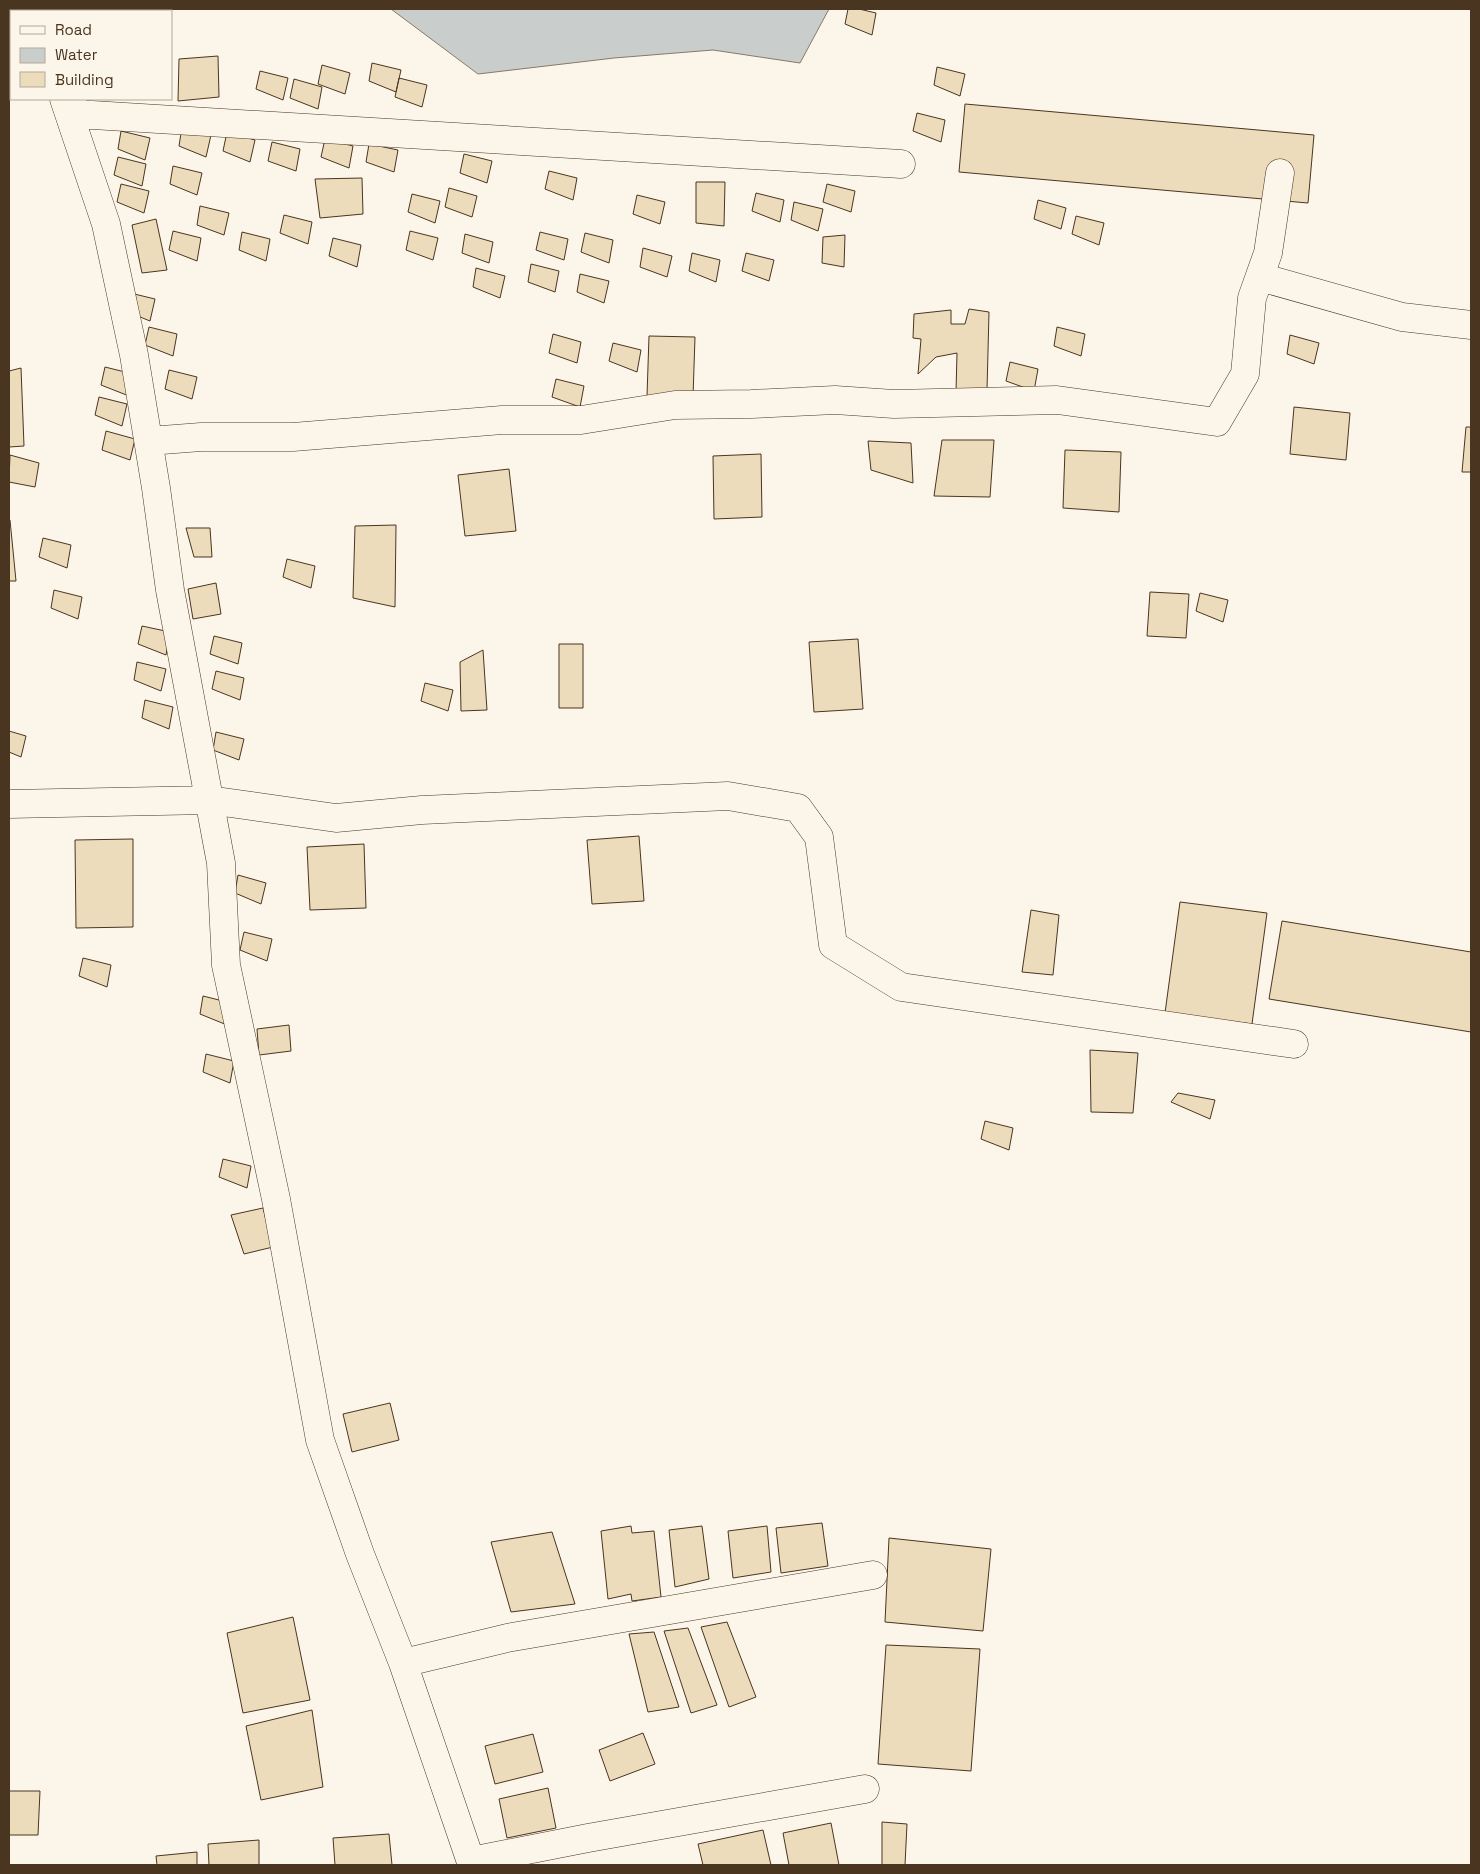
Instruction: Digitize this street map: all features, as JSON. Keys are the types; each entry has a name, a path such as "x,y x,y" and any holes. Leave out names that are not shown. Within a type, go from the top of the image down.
{"street":[{"path":"64,100 106,224 134,355 149,441 170,590 221,863 226,965 276,1199 320,1440 360,1554 403,1663 472,1863 588,1838 865,1789"},
{"path":"71,100 76,114 901,164"},
{"path":"149,441 201,437 293,437 502,420 581,420 675,405 835,400 894,404 1057,400 1217,422 1245,374 1252,298 1268,253 1280,173"},
{"path":"1260,277 1402,317 1471,325"},
{"path":"9,804 209,800 336,818 422,810 728,796 798,808 819,838 833,945 901,987 1294,1044"},
{"path":"403,1663 507,1638 873,1575"}],"water":[{"path":"391,9 829,9 800,63 713,50 614,58 478,74"}],"building":[{"path":"848,9 859,9 876,13 872,35 845,24"},
{"path":"218,56 219,97 178,101 179,59"},
{"path":"372,63 401,70 396,92 369,81"},
{"path":"322,65 350,73 345,94 318,84"},
{"path":"937,67 965,74 960,96 934,85"},
{"path":"260,71 288,78 283,100 256,89"},
{"path":"399,78 427,85 422,107 395,97"},
{"path":"294,79 322,87 318,109 290,98"},
{"path":"965,104 1314,135 1308,203 959,172"},
{"path":"917,113 945,120 941,142 913,131"},
{"path":"182,127 211,135 206,157 179,146"},
{"path":"121,131 150,138 145,160 118,149"},
{"path":"227,132 255,140 250,162 223,151"},
{"path":"325,139 353,146 349,168 321,157"},
{"path":"272,142 300,149 296,171 268,161"},
{"path":"369,144 398,150 394,172 366,162"},
{"path":"464,154 492,161 487,183 460,173"},
{"path":"118,157 146,164 142,186 114,175"},
{"path":"173,166 202,173 197,195 170,184"},
{"path":"549,171 577,178 573,200 545,189"},
{"path":"362,178 363,214 320,218 315,179"},
{"path":"696,182 725,182 724,226 696,223"},
{"path":"121,184 149,191 144,213 117,202"},
{"path":"827,184 855,191 851,212 823,202"},
{"path":"449,188 477,196 472,217 445,207"},
{"path":"756,193 784,200 780,222 752,211"},
{"path":"412,194 440,201 435,223 408,212"},
{"path":"637,195 665,202 660,224 633,214"},
{"path":"1038,200 1066,208 1061,229 1034,219"},
{"path":"794,202 823,209 818,231 791,220"},
{"path":"200,206 229,213 224,235 197,225"},
{"path":"284,215 312,222 308,244 280,233"},
{"path":"1076,216 1104,223 1099,245 1072,234"},
{"path":"156,219 167,270 142,273 132,225"},
{"path":"173,231 201,238 197,261 169,250"},
{"path":"410,231 438,238 433,260 406,250"},
{"path":"242,232 270,239 266,261 239,250"},
{"path":"540,232 568,239 564,260 536,250"},
{"path":"585,233 613,240 609,263 581,252"},
{"path":"465,234 493,242 489,263 462,253"},
{"path":"845,235 844,267 822,263 823,237"},
{"path":"333,238 361,245 357,267 329,256"},
{"path":"643,248 672,256 667,277 640,267"},
{"path":"692,253 720,260 716,282 689,271"},
{"path":"746,253 774,260 769,281 742,271"},
{"path":"531,264 559,271 555,292 528,282"},
{"path":"476,268 505,276 500,298 473,287"},
{"path":"580,274 609,281 604,303 577,292"},
{"path":"126,292 155,299 150,321 123,310"},
{"path":"969,309 989,312 987,390 956,392 957,353 936,357 918,374 921,339 913,338 914,314 951,310 951,324 965,324"},
{"path":"149,327 177,334 173,356 145,345"},
{"path":"1057,327 1085,334 1081,356 1054,346"},
{"path":"553,334 581,342 577,363 549,353"},
{"path":"1290,335 1319,343 1314,364 1287,354"},
{"path":"649,336 695,337 693,397 647,396"},
{"path":"613,343 641,350 637,372 609,361"},
{"path":"1010,362 1038,369 1034,391 1006,381"},
{"path":"105,367 133,374 129,396 101,385"},
{"path":"21,368 24,446 9,447 9,371"},
{"path":"169,370 197,377 192,399 165,389"},
{"path":"556,379 584,386 580,407 552,397"},
{"path":"99,397 127,404 122,426 95,415"},
{"path":"1294,407 1350,413 1346,460 1290,454"},
{"path":"1466,427 1471,427 1471,472 1462,472"},
{"path":"106,431 135,439 130,460 102,450"},
{"path":"942,440 994,440 990,497 934,496"},
{"path":"868,441 911,443 913,483 871,470"},
{"path":"1065,450 1121,452 1119,512 1063,508"},
{"path":"761,454 762,517 714,519 713,456"},
{"path":"10,455 39,463 35,487 9,482"},
{"path":"509,469 516,531 465,536 458,475"},
{"path":"10,520 16,581 9,581"},
{"path":"396,525 395,607 353,598 355,526"},
{"path":"186,528 210,528 212,557 194,557"},
{"path":"43,538 71,545 67,568 39,557"},
{"path":"287,559 315,566 311,588 283,577"},
{"path":"216,583 221,614 193,619 188,589"},
{"path":"54,590 82,597 78,619 51,608"},
{"path":"1150,592 1189,594 1186,638 1147,636"},
{"path":"1200,593 1228,600 1223,622 1196,611"},
{"path":"142,626 170,632 166,655 138,644"},
{"path":"214,636 242,643 238,664 210,654"},
{"path":"858,639 863,709 814,712 809,642"},
{"path":"559,644 583,644 583,708 559,708"},
{"path":"483,650 487,710 461,711 460,662"},
{"path":"137,662 166,669 161,691 134,680"},
{"path":"216,671 244,678 240,700 212,689"},
{"path":"425,683 453,690 448,711 421,701"},
{"path":"145,700 173,707 169,729 142,718"},
{"path":"9,731 26,736 21,757 9,752"},
{"path":"216,732 244,739 239,760 213,750"},
{"path":"639,836 644,901 592,904 587,840"},
{"path":"133,839 133,927 76,928 75,840"},
{"path":"364,844 366,908 310,910 307,847"},
{"path":"238,875 266,883 261,904 235,893"},
{"path":"1180,902 1267,913 1252,1024 1165,1013"},
{"path":"1031,910 1059,915 1053,975 1022,972"},
{"path":"1282,921 1471,952 1471,1032 1269,999"},
{"path":"244,932 272,939 267,961 240,950"},
{"path":"83,958 111,965 107,987 79,976"},
{"path":"203,996 231,1003 227,1025 200,1014"},
{"path":"289,1025 291,1051 259,1055 257,1029"},
{"path":"1090,1050 1138,1053 1133,1113 1091,1112"},
{"path":"206,1054 234,1061 230,1083 203,1072"},
{"path":"1178,1093 1215,1100 1210,1119 1171,1102"},
{"path":"985,1121 1013,1128 1009,1150 981,1139"},
{"path":"223,1159 251,1166 247,1188 219,1177"},
{"path":"263,1208 273,1247 244,1254 231,1215"},
{"path":"390,1403 399,1440 352,1452 343,1414"},
{"path":"822,1523 828,1566 781,1573 776,1528"},
{"path":"631,1526 632,1533 654,1531 661,1597 632,1601 631,1594 608,1599 601,1531"},
{"path":"702,1526 709,1579 675,1587 669,1530"},
{"path":"767,1526 771,1572 733,1578 728,1531"},
{"path":"552,1532 575,1604 511,1612 491,1542"},
{"path":"889,1538 991,1549 983,1631 885,1622"},
{"path":"293,1617 310,1700 243,1713 227,1633"},
{"path":"727,1622 756,1697 729,1707 701,1627"},
{"path":"688,1628 717,1705 691,1713 664,1631"},
{"path":"654,1632 679,1707 648,1712 629,1634"},
{"path":"886,1645 980,1649 971,1771 878,1764"},
{"path":"312,1710 323,1787 261,1800 246,1726"},
{"path":"643,1733 655,1764 610,1781 599,1750"},
{"path":"533,1734 543,1772 495,1784 485,1746"},
{"path":"548,1788 556,1828 507,1838 499,1799"},
{"path":"9,1791 40,1791 38,1835 9,1835"},
{"path":"882,1822 907,1824 905,1865 882,1865"},
{"path":"831,1823 839,1865 789,1865 783,1833"},
{"path":"763,1830 771,1865 703,1865 698,1844"},
{"path":"389,1834 392,1865 335,1865 333,1838"},
{"path":"259,1840 259,1865 209,1865 208,1844"},
{"path":"197,1852 197,1865 157,1865 156,1856"}]}
